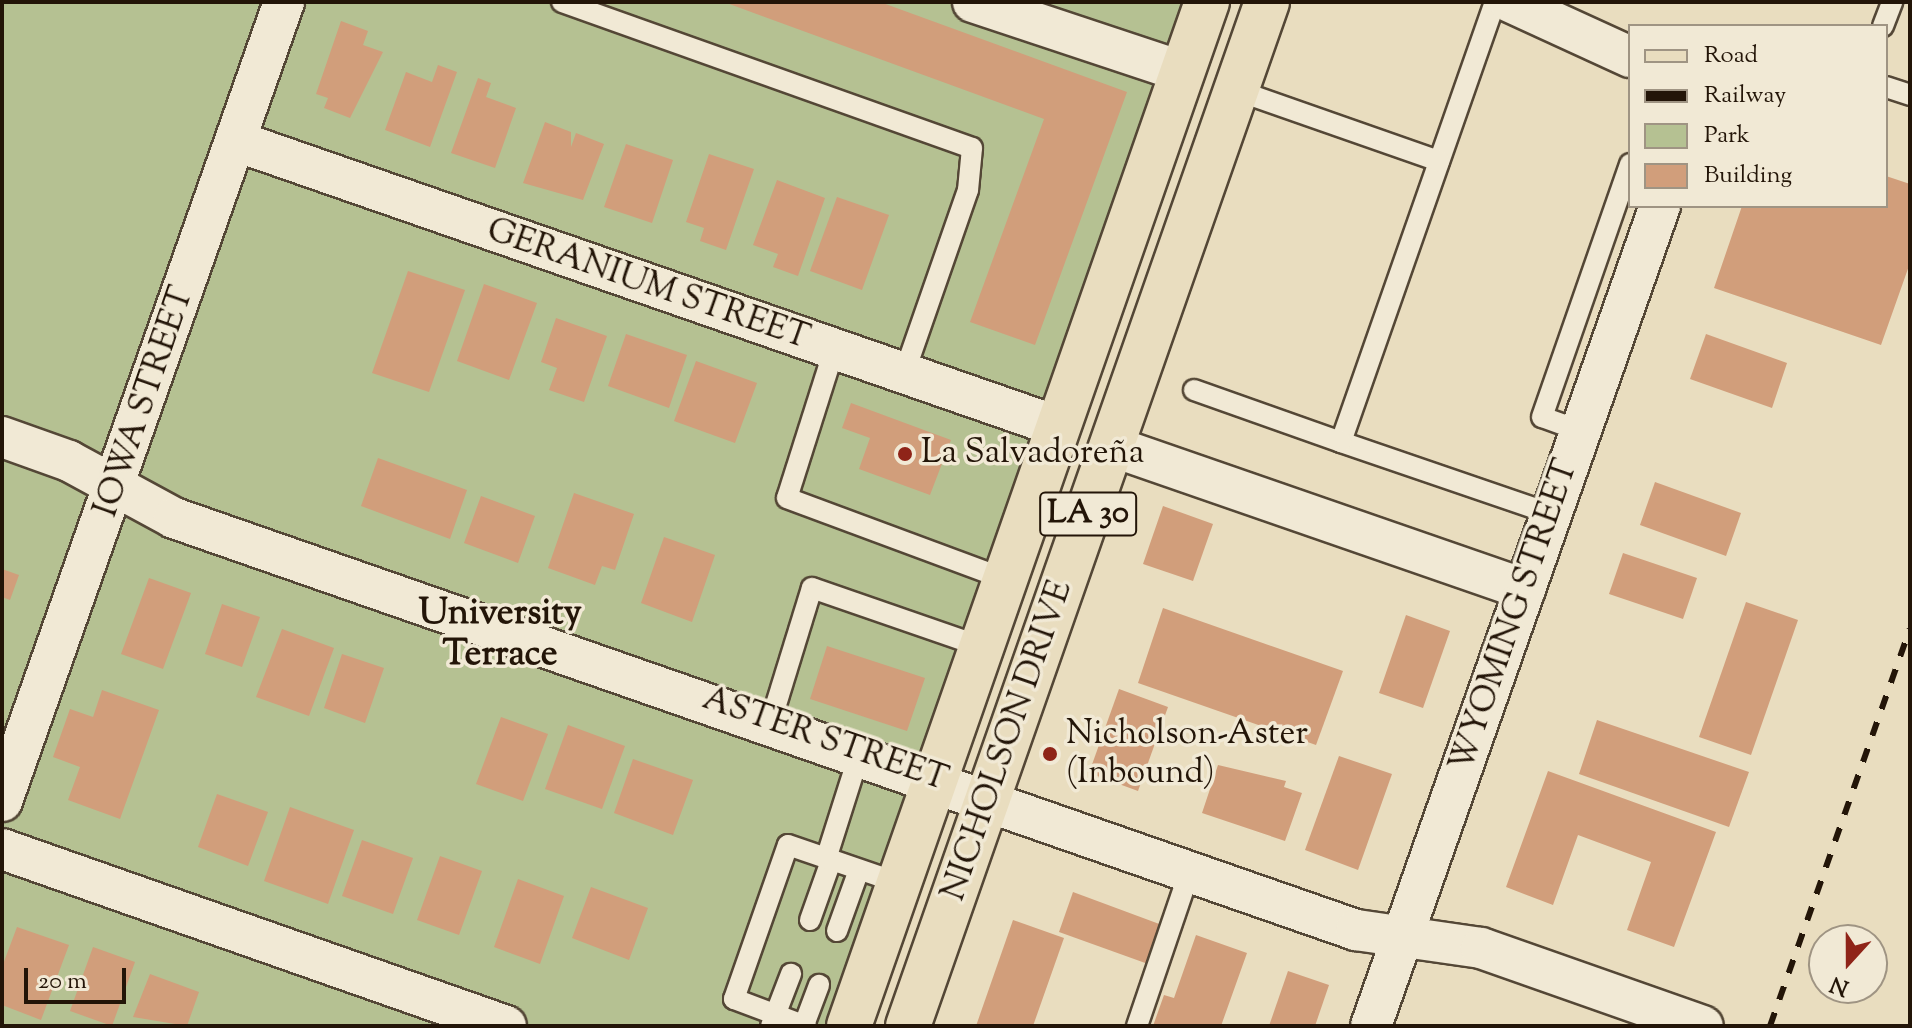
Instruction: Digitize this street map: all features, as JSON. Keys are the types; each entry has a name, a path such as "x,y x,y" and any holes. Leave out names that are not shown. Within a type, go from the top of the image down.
{"main road":[{"name":"NICHOLSON DRIVE","path":"849,1026 879,876 935,778 1207,2"},
{"path":"1215,151 1250,2"},
{"name":"NICHOLSON DRIVE","path":"908,1026 1267,2"}],"street":[{"name":"IOWA STREET","path":"2,801 284,2"},
{"path":"973,2 1183,72"},
{"path":"1510,2 1628,56"},
{"name":"GERANIUM STREET","path":"236,141 1059,427"},
{"name":"WYOMING STREET","path":"1371,1026 1659,208"},
{"name":"ASTER STREET","path":"2,437 115,486 174,518 935,778 1356,930 1403,933 1481,948 1703,1026"},
{"path":"1111,446 1525,589"},
{"path":"2,849 506,1026"}],"lane":[{"path":"562,2 972,148 968,190 904,374"},
{"path":"1341,442 1495,2"},
{"path":"1884,24 1892,2"},
{"path":"1888,88 1910,95"},
{"path":"1236,90 1439,161"},
{"path":"1581,431 1542,417 1628,170"},
{"path":"834,350 787,498 1005,579"},
{"path":"1194,390 1551,514"},
{"path":"771,721 812,588 982,647"},
{"path":"810,920 860,752"},
{"path":"819,985 805,1026 774,1021 734,999 788,845 879,876 837,931"},
{"path":"1137,1026 1190,870"},
{"path":"774,1021 791,974"}],"green space":[{"path":"2,2 1206,2 849,1026 2,1026"}],"building":[{"path":"724,2 880,2 1127,92 1035,345 970,322 1044,119"},
{"path":"341,21 368,31 363,45 383,52 350,118 324,108 328,98 316,94"},
{"path":"438,65 457,72 430,147 385,130 406,72 432,82"},
{"path":"478,78 491,83 486,97 516,108 495,168 451,153"},
{"path":"545,122 571,132 571,147 576,133 604,144 583,200 523,183"},
{"path":"626,144 673,160 652,223 604,207"},
{"path":"709,154 754,169 726,250 700,241 704,228 686,222"},
{"path":"1888,177 1910,184 1910,263 1881,345 1714,288 1741,208 1888,208"},
{"path":"777,180 825,198 798,276 773,267 778,254 753,245"},
{"path":"837,197 889,215 862,290 810,271"},
{"path":"408,271 465,290 429,392 372,373"},
{"path":"484,284 537,303 509,380 457,361"},
{"path":"556,318 607,336 584,402 549,390 557,368 541,362"},
{"path":"626,334 687,355 669,408 608,386"},
{"path":"1706,334 1787,363 1772,408 1690,379"},
{"path":"696,361 757,383 735,443 674,421"},
{"name":"La Salvadoreña","path":"851,403 951,440 930,495 859,469 870,438 842,428"},
{"path":"378,458 467,490 450,539 361,506"},
{"path":"1655,482 1741,513 1726,556 1640,525"},
{"path":"574,493 634,514 615,570 602,566 595,585 548,568"},
{"path":"481,496 535,516 518,563 464,543"},
{"path":"1163,506 1213,524 1193,581 1143,564"},
{"path":"664,537 715,555 692,622 641,603"},
{"path":"1623,553 1697,578 1683,619 1609,594"},
{"path":"2,569 19,575 10,600 2,597"},
{"path":"149,578 191,593 163,669 121,654"},
{"path":"1746,602 1798,620 1751,755 1699,737"},
{"path":"222,604 260,617 242,667 205,654"},
{"path":"1163,608 1343,671 1316,745 1138,683"},
{"path":"1406,615 1450,631 1423,708 1379,693"},
{"path":"282,629 334,648 309,716 256,697"},
{"path":"827,646 925,678 907,731 810,699"},
{"path":"342,654 384,668 365,723 324,708"},
{"path":"1119,689 1168,707 1138,791 1089,773"},
{"path":"102,690 159,710 120,819 68,800 80,767 53,757 70,709 93,717"},
{"path":"501,717 548,734 523,801 476,784"},
{"path":"1597,720 1749,772 1729,827 1579,774"},
{"path":"568,725 625,746 602,809 545,789"},
{"path":"1339,756 1392,774 1358,870 1305,850"},
{"path":"633,759 693,780 673,835 614,813"},
{"path":"1218,765 1286,781 1284,787 1302,793 1285,841 1202,813"},
{"path":"1548,771 1716,832 1674,947 1627,930 1651,862 1578,835 1553,905 1506,887"},
{"path":"217,794 268,812 248,866 198,847"},
{"path":"290,807 354,830 328,904 264,881"},
{"path":"362,840 413,858 393,914 342,896"},
{"path":"440,856 482,871 459,935 417,920"},
{"path":"518,879 564,896 540,964 494,947"},
{"path":"591,887 648,908 629,960 572,938"},
{"path":"1073,892 1162,925 1148,964 1059,932"},
{"path":"1013,920 1064,938 1033,1026 976,1026"},
{"path":"17,927 69,945 41,1020 2,1005 2,967"},
{"path":"1196,935 1247,953 1221,1026 1153,1026 1164,995 1174,998"},
{"path":"93,947 135,962 112,1026 70,1011"},
{"path":"1288,971 1329,985 1315,1026 1269,1026"},
{"path":"150,974 199,992 187,1026 133,1017"}],"railway":[{"path":"1770,1026 1910,629"}],"place":[{"name":"La Salvadoreña","path":"905,454"},
{"name":"Nicholson-Aster (Inbound)","path":"1050,754"}],"district":[{"name":"University Terrace","path":"500,634"}]}
